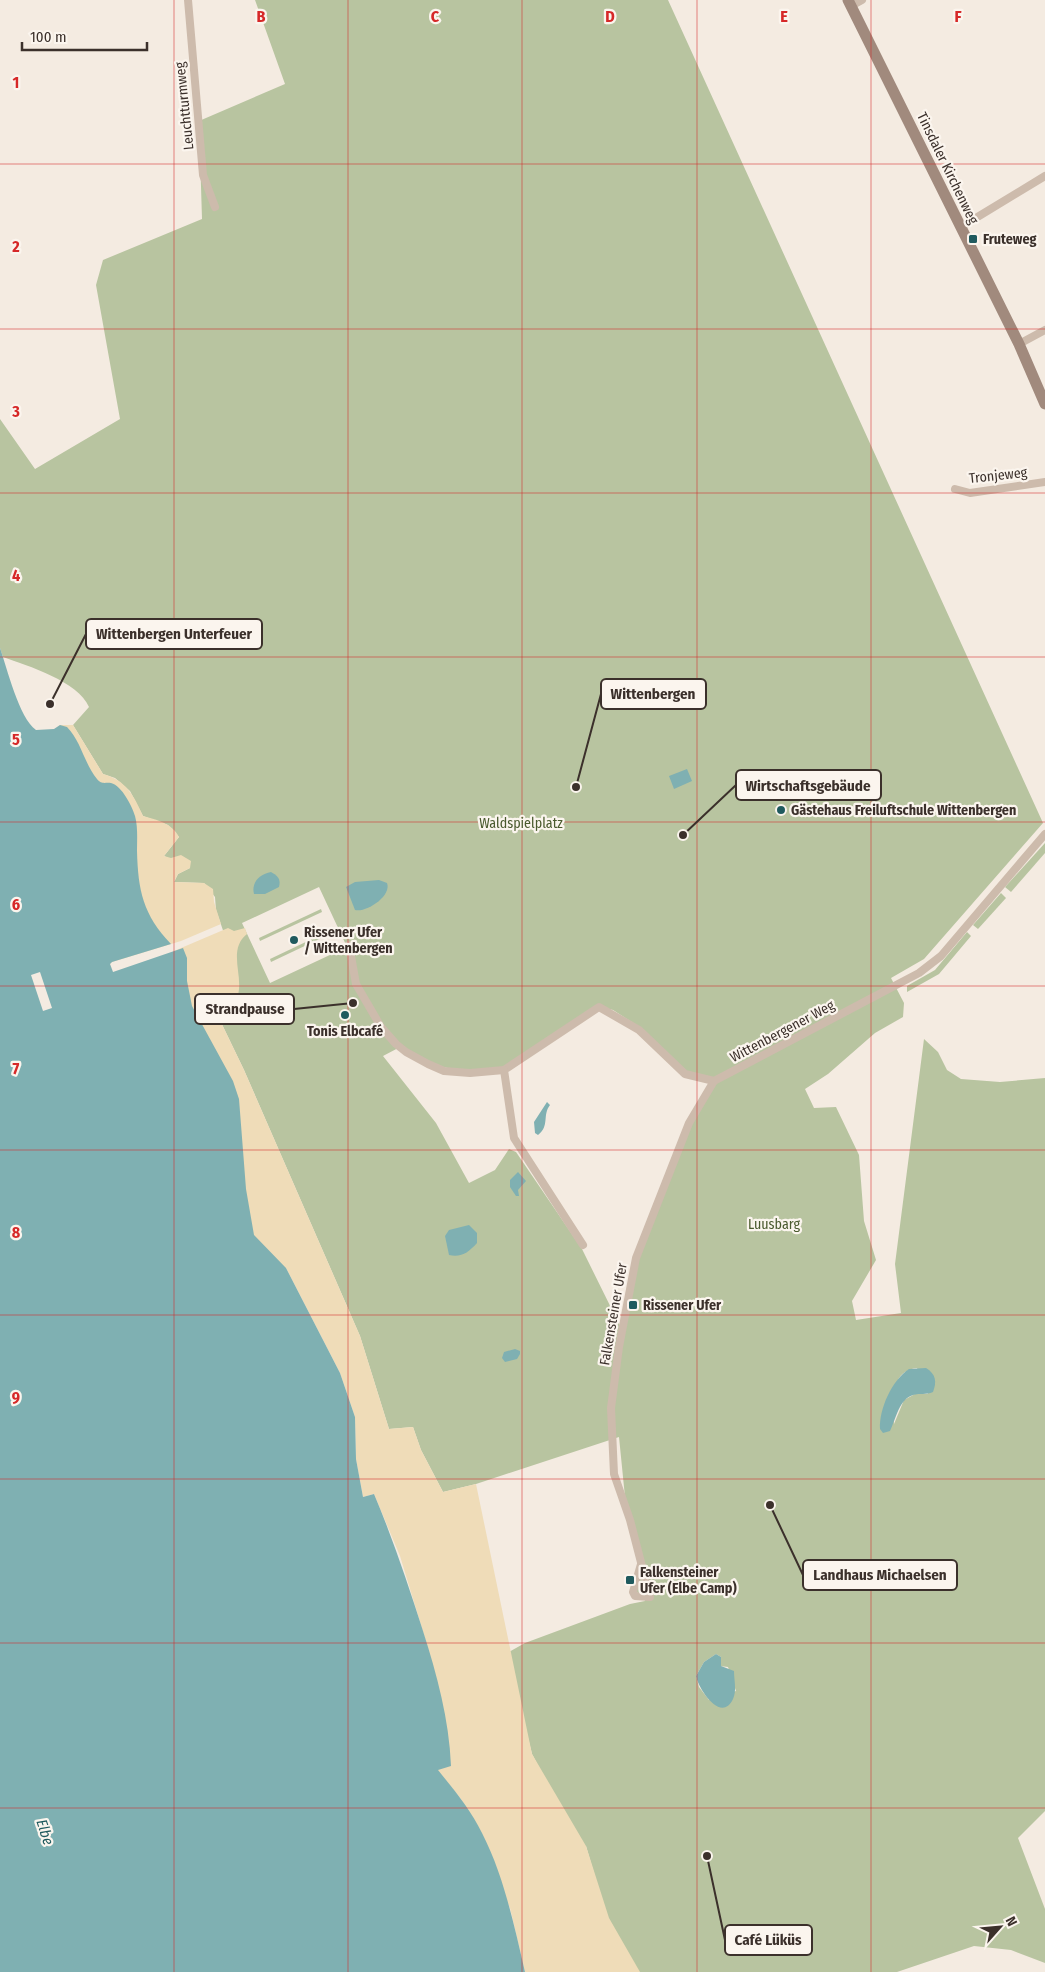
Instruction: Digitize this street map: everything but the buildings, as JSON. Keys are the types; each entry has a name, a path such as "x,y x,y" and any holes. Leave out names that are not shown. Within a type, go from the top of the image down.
{"street":[{"name":"Leuchtturmweg","path":"188,0 203,175 215,207"},
{"path":"850,3 862,0"},
{"name":"Tinsdaler Kirchenweg","path":"850,3 1019,344 1045,404"},
{"path":"961,226 1045,176"},
{"path":"1019,344 1045,330"},
{"name":"Tronjeweg","path":"955,489 970,493 1045,482"},
{"name":"Wittenbergener Weg","path":"714,1081 919,973 941,956 1045,834"},
{"path":"349,945 353,975 360,994 376,1020 396,1044 428,1064 451,1072 470,1073 504,1070 599,1007 639,1030 685,1074 714,1081"},
{"path":"504,1070 514,1138 583,1245"},
{"name":"Falkensteiner Ufer","path":"641,1564 630,1520 614,1474 610,1413 619,1347 636,1258 689,1122 714,1081"}],"green space":[{"path":"255,0 668,0 1043,823 924,959 891,978 904,1003 903,1017 875,1033 828,1074 805,1089 814,1108 836,1107 859,1155 864,1221 876,1260 852,1301 856,1320 901,1313 895,1264 924,1039 938,1052 947,1070 961,1079 1000,1082 1045,1078 1045,1811 1018,1838 1045,1909 1045,1963 1011,1950 974,1946 897,1972 580,1972 610,1928 586,1846 580,1846 532,1754 507,1653 525,1643 630,1604 645,1601 644,1593 640,1594 635,1591 641,1576 625,1497 619,1437 476,1484 443,1492 421,1450 413,1427 389,1429 360,1336 244,1070 217,1014 233,1003 237,994 238,974 216,910 215,897 204,883 174,882 178,874 190,868 164,856 179,837 168,825 143,816 130,791 115,778 103,774 73,725 89,707 83,698 64,682 3,657 0,648 0,419 35,469 120,419 96,285 103,260 202,219 199,121 285,84","holes":["319,887 347,947 270,983 242,923","597,1006 613,1010 641,1028 686,1073 717,1081 690,1125 635,1264 624,1334 582,1249 516,1152 509,1149 495,1170 469,1183 436,1123 383,1056 402,1046 431,1064 464,1072 501,1069","917,1368 928,1394 915,1394 904,1400 894,1424 893,1398 895,1389 901,1375 908,1370","716,1654 721,1657 720,1666 728,1667 736,1691 709,1700 699,1687 696,1676 704,1662"]},
{"path":"1045,843 1045,853 1011,892 1005,887"},
{"path":"1001,893 1006,898 978,929 973,925"},
{"path":"321,909 322,912 260,941 259,938"},
{"path":"331,930 332,933 271,962 270,959"},
{"path":"967,932 971,936 939,974 907,992 907,986 935,970"}],"sand":[{"path":"60,725 73,725 103,774 118,780 128,790 143,816 164,823 176,832 179,837 164,856 171,858 181,855 191,861 190,868 178,874 174,882 204,883 213,889 214,902 221,924 181,941 110,964 30,736 46,736"},
{"path":"228,928 234,931 245,928 247,934 240,941 237,950 238,996 231,1006 217,1014 244,1070 360,1336 389,1429 413,1427 421,1450 443,1492 476,1484 532,1754 586,1846 609,1918 640,1972 525,1972 510,1908 461,1799 437,1770 427,1645 400,1556 374,1494 363,1497 356,1459 355,1417 340,1373 286,1268 205,1259 174,951"}],"water":[{"name":"Elbe","path":"0,648 19,704 30,724 36,730 54,729 60,725 67,727 76,739 97,779 102,783 111,783 119,788 134,812 137,829 139,878 144,901 154,923 171,944 110,964 113,972 183,948 187,958 187,981 192,1006 233,1081 239,1099 246,1189 254,1235 286,1268 340,1373 355,1417 356,1459 363,1497 374,1494 381,1511 412,1596 437,1681 448,1731 451,1766 438,1770 473,1816 490,1849 508,1901 525,1972 0,1972"},
{"path":"687,769 692,781 674,789 669,776"},
{"path":"271,872 278,878 280,882 279,887 265,894 254,894 253,890 257,879"},
{"path":"379,880 387,883 388,888 382,898 365,909 355,910 346,887 355,882"},
{"path":"547,1102 550,1105 546,1113 544,1128 538,1135 535,1133 534,1122"},
{"path":"518,1172 526,1181 518,1190 519,1196 516,1196 510,1187 510,1180"},
{"path":"469,1225 477,1233 477,1243 464,1254 457,1256 449,1255 445,1236 449,1230"},
{"path":"515,1349 520,1351 517,1359 505,1362 502,1358 504,1352"},
{"path":"926,1368 935,1378 933,1392 908,1397 898,1410 890,1431 883,1433 880,1429 880,1421 884,1404 897,1380 909,1369"},
{"path":"716,1654 721,1657 721,1666 734,1671 734,1696 728,1706 722,1708 705,1695 696,1676 704,1662"}],"pier":[{"path":"40,972 52,1008 43,1011 31,975"}],"place":[{"name":"Fruteweg","path":"973,239"},
{"name":"Wittenbergen Unterfeuer","path":"50,704"},
{"name":"Wittenbergen","path":"576,787"},
{"name":"Gästehaus Freiluftschule Wittenbergen","path":"781,810"},
{"name":"Wirtschaftsgebäude","path":"683,835"},
{"name":"Rissener Ufer / Wittenbergen","path":"294,940"},
{"name":"Strandpause","path":"353,1003"},
{"name":"Tonis Elbcafé","path":"345,1015"},
{"name":"Rissener Ufer","path":"633,1305"},
{"name":"Landhaus Michaelsen","path":"770,1505"},
{"name":"Falkensteiner Ufer (Elbe Camp)","path":"630,1580"},
{"name":"Café Lüküs","path":"707,1856"}],"park label":[{"name":"Waldspielplatz","path":"521,823"},
{"name":"Luusbarg","path":"774,1224"}]}
